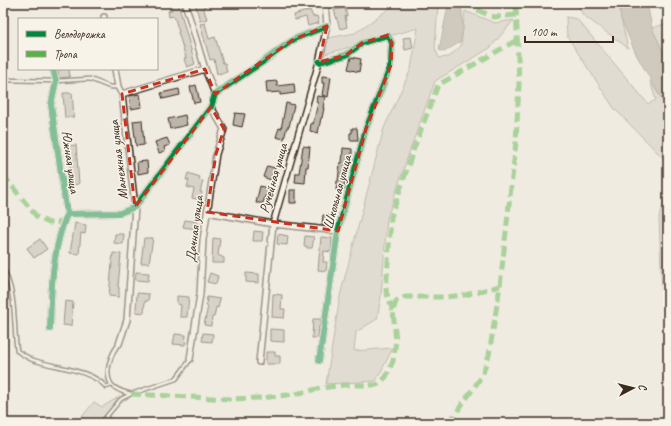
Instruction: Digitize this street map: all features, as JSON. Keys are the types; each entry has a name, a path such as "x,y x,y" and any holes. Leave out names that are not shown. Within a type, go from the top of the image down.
{"street":[{"path":"185,3 205,69 215,94"},
{"name":"Ручейная улица","path":"259,362 273,224 319,62 327,26 325,3"},
{"path":"66,214 120,213 135,207 211,106 215,94 294,39 327,26"},
{"name":"Школьная улица","path":"319,62 346,55 362,44 388,35 392,43 392,65 366,129 338,231 319,361"},
{"path":"122,94 205,69"},
{"name":"Южная улица","path":"50,329 52,282 60,230 66,214 51,105 56,81 53,70"},
{"name":"Манежная улица","path":"114,70 118,87 122,94 135,207 127,320 119,344"},
{"name":"Дачная улица","path":"190,359 200,294 203,240 207,212 216,154 224,129 211,106"},
{"path":"207,212 273,224 338,231"}],"lane":[{"path":"3,80 56,81 90,79 110,87 118,87"},
{"path":"3,268 9,280 15,309 14,331 17,351 32,360 81,372 102,382 106,387 112,385"},
{"path":"119,344 113,350 109,375 112,385 119,391 131,394"},
{"path":"101,423 121,399 131,394 176,379 190,359"}],"highlighted area":[{"path":"327,26 319,62 346,55 362,43 388,35 392,43 391,65 366,129 338,231 207,212 216,154 224,129 211,107 135,207 122,94 205,69 215,94 294,39"}],"shaded area":[{"path":"397,3 438,3 435,48 439,58 449,57 461,46 465,11 495,23 514,20 490,48 435,81 387,218 381,296 377,319 356,332 354,351 393,348 376,381 326,384 340,296 384,128 411,69 418,28 325,54 328,38 355,33"},
{"path":"451,3 462,10 463,29 460,42 444,52 439,50 448,6"},
{"path":"577,3 619,3 628,48 583,15"},
{"path":"619,3 647,3 652,28 668,62 668,109 637,56 621,19"},
{"path":"566,17 577,19 648,104 656,100 650,81 668,109 668,163 614,108 567,36"},
{"path":"668,23 668,62 652,28"},
{"path":"668,189 668,373 665,374 659,217"},
{"path":"119,397 101,423 77,423 94,402 102,407"}],"building":[{"path":"170,3 178,3 195,64 187,67 184,59 186,58 174,16 169,17 168,11 172,10"},
{"path":"195,3 212,3 203,7 207,19 200,21"},
{"path":"345,8 347,27 340,29 334,10"},
{"path":"310,10 313,17 317,16 319,23 308,26 306,17 295,20 294,15"},
{"path":"205,23 209,39 215,37 227,72 217,74 214,59 210,60 200,24"},
{"path":"411,37 413,48 405,50 403,38"},
{"path":"351,57 361,59 359,72 348,69"},
{"path":"58,70 69,70 70,77 59,78"},
{"path":"322,76 331,77 328,97 322,95 324,83 322,83"},
{"path":"277,81 277,86 294,84 295,93 280,95 280,92 267,93 266,82"},
{"path":"196,85 200,102 194,103 190,87"},
{"path":"179,89 180,95 163,99 161,93"},
{"path":"63,93 72,93 74,117 65,118"},
{"path":"140,94 142,107 131,109 129,96"},
{"path":"317,96 325,97 318,133 310,131 311,123 313,124 318,103 316,102"},
{"path":"286,103 294,105 289,127 287,127 284,139 276,137 279,128 281,129"},
{"path":"235,113 245,114 242,127 233,125"},
{"path":"185,115 187,125 170,129 168,119"},
{"path":"142,120 144,145 136,146 133,121"},
{"path":"352,128 357,128 358,140 350,140"},
{"path":"167,138 170,145 164,147 165,151 159,153 155,142"},
{"path":"76,145 79,184 72,185 68,146"},
{"path":"303,146 310,147 308,167 306,167 305,183 295,182 296,173 299,173"},
{"path":"343,148 352,149 352,157 349,156 347,174 345,174 344,190 336,190 340,163 342,163"},
{"path":"147,161 148,172 138,174 137,162"},
{"path":"267,166 275,168 271,180 263,177"},
{"path":"188,173 200,177 199,180 203,181 200,192 202,192 201,200 192,198 194,189 187,187 189,180 186,180"},
{"path":"260,186 270,189 268,197 265,196 263,203 256,203"},
{"path":"290,190 296,190 296,203 290,203"},
{"path":"323,215 333,216 332,226 322,225"},
{"path":"185,220 198,222 197,229 183,227"},
{"path":"75,223 86,225 85,234 81,233 79,254 70,253"},
{"path":"254,231 263,232 262,241 253,241"},
{"path":"115,234 124,234 123,244 114,243"},
{"path":"278,234 288,236 287,245 277,244"},
{"path":"305,236 314,237 312,248 307,248 307,246 304,246"},
{"path":"321,237 332,238 331,252 324,251 323,262 327,262 326,271 318,270"},
{"path":"144,238 153,238 149,263 141,263"},
{"path":"213,238 220,239 218,255 224,258 224,263 212,263"},
{"path":"40,239 47,249 34,258 27,248"},
{"path":"113,253 121,254 118,287 119,297 109,296"},
{"path":"136,272 149,273 148,281 135,280"},
{"path":"210,273 218,276 216,284 207,282"},
{"path":"246,273 259,274 259,283 246,282"},
{"path":"137,293 149,294 148,301 145,301 144,313 136,312"},
{"path":"273,294 282,295 281,309 285,309 284,318 272,317"},
{"path":"177,296 189,297 187,317 180,317 181,305 177,304"},
{"path":"207,297 220,299 218,308 216,307 214,317 212,317 211,326 204,325 208,306 206,306"},
{"path":"65,301 73,302 71,326 63,325"},
{"path":"313,319 321,319 318,338 312,338"},
{"path":"270,329 284,330 284,342 270,341"},
{"path":"203,333 213,334 212,342 202,341"},
{"path":"175,334 186,335 185,345 173,344"},
{"path":"266,352 275,352 275,356 280,356 280,364 266,364"}],"marked path":[{"path":"464,3 494,17 516,15"},
{"path":"449,423 482,376 489,355 500,286 516,142 519,84 516,3"},
{"path":"393,311 386,291 391,217 414,148 438,85 517,40"},
{"path":"3,175 37,217 49,223 63,222"},
{"path":"131,394 232,399 261,398 296,394 321,388 344,385 377,385 386,377 393,361 396,341 393,311 396,301 405,297 444,297 465,295 500,286"}],"cycle path":[{"path":"67,214 120,213 135,207 211,107 215,94 294,39 327,26"},
{"path":"319,62 346,55 362,43 388,35 392,43 391,65 366,129 338,231 319,361"},
{"path":"50,329 55,256 67,214 51,105 56,81 53,70"}]}
